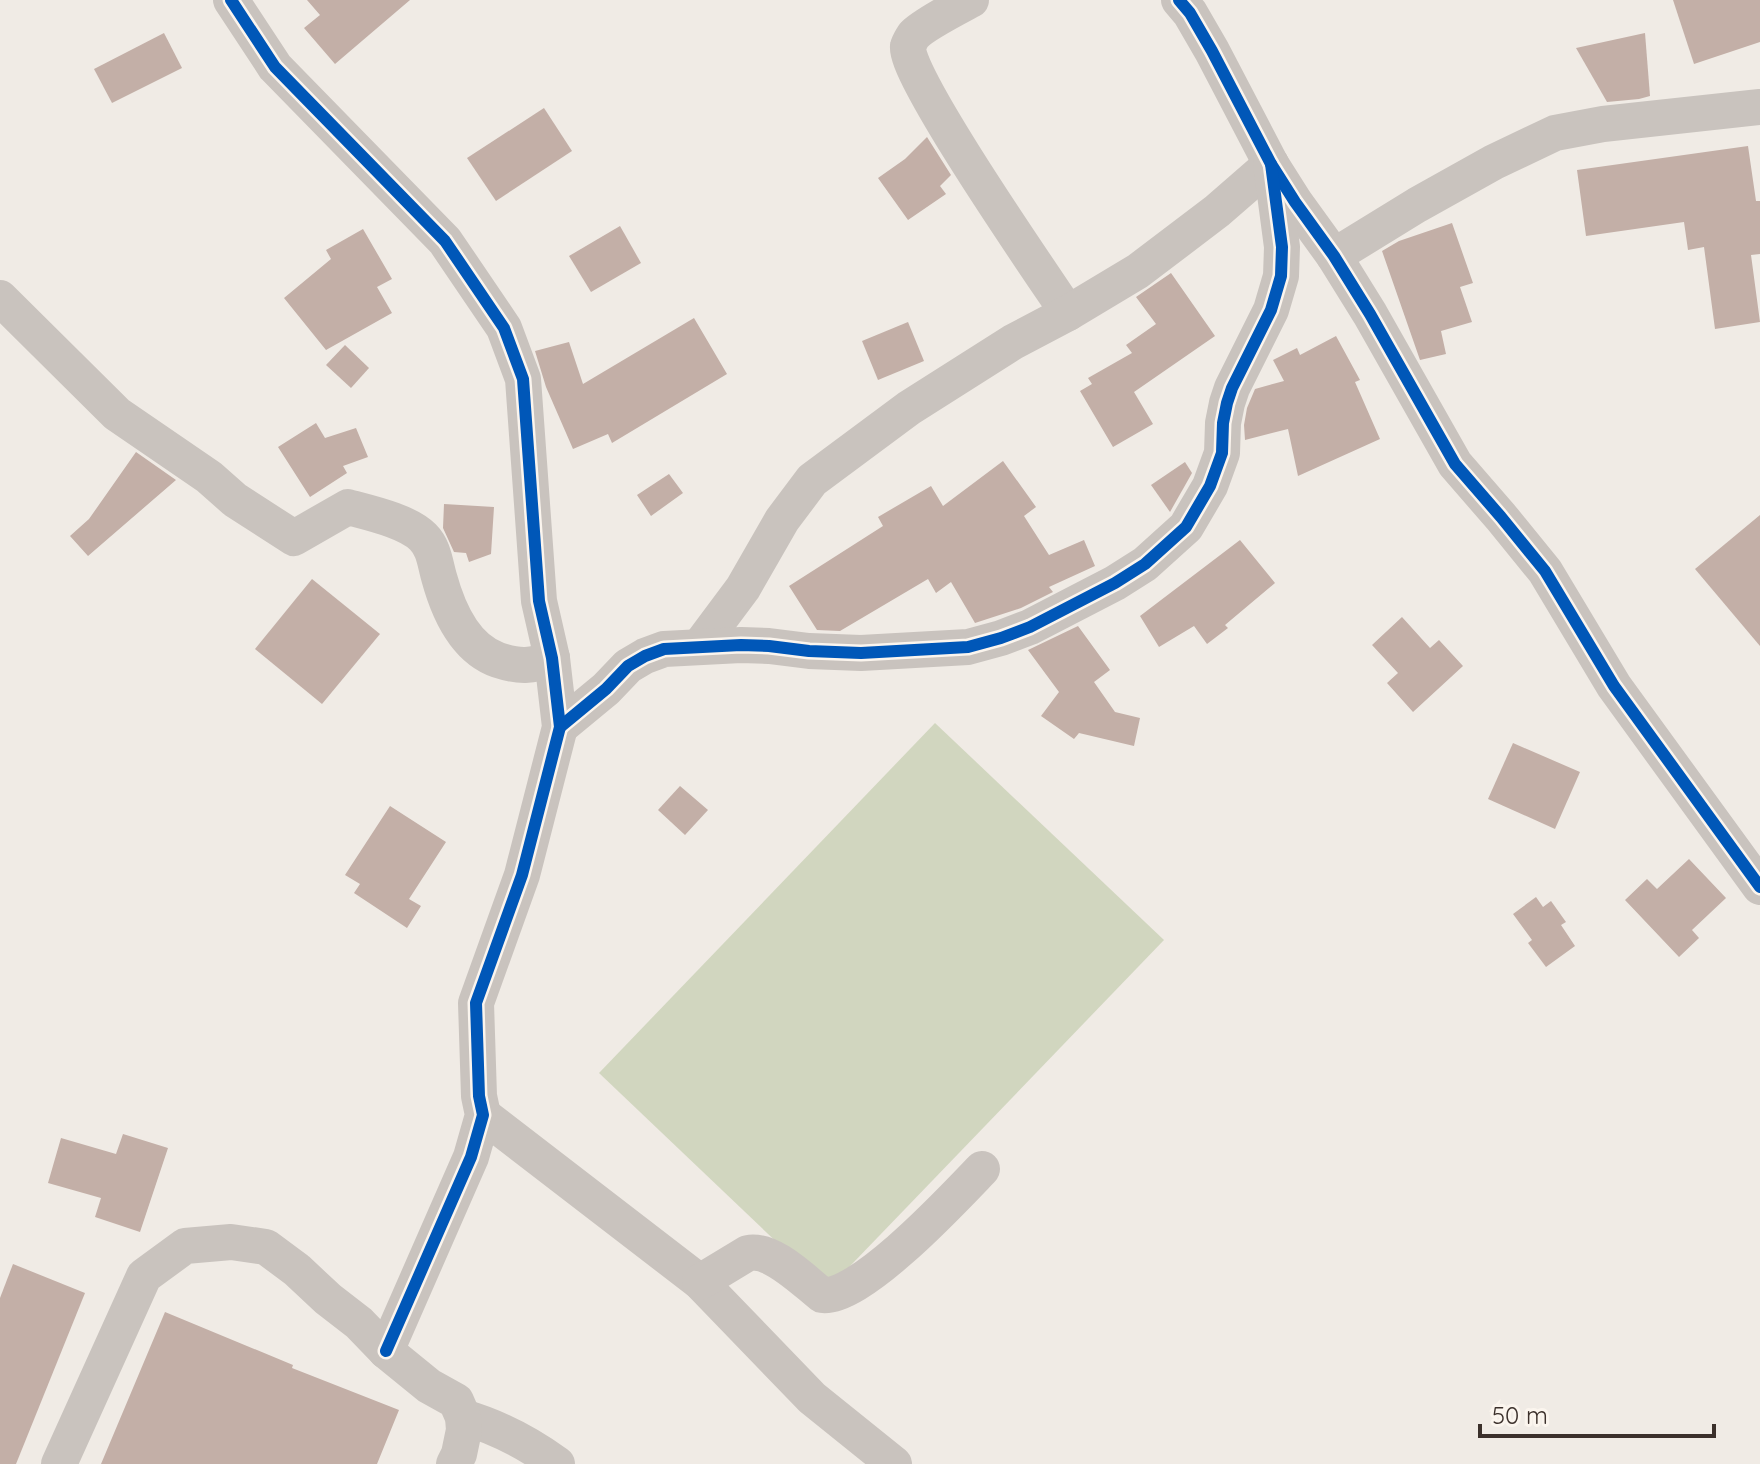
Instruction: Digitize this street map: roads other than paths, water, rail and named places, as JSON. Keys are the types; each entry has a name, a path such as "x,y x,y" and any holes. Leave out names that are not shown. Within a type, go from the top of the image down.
{"street":[{"path":"231,0 275,67 445,241 504,328 523,379 539,601 552,658 560,727 522,875 476,1003 479,1096 483,1115 471,1157 386,1351"},
{"path":"971,0 913,36 908,47 911,59 921,83 980,180 1068,313"},
{"path":"1179,0 1212,51 1271,164 1370,314 1455,464 1545,571 1614,686 1760,887"},
{"path":"1334,256 1494,162 1555,133 1603,124 1760,107"},
{"path":"560,727 606,689 628,666 664,649 741,645 861,653 968,647 1030,627 1145,564 1186,527 1210,486 1222,453 1227,403 1271,310 1281,276 1282,247 1271,164"},
{"path":"699,647 743,588 782,520 812,480 909,408 1013,342 1138,271 1217,211 1271,164"},
{"path":"0,298 117,414 189,463 235,500 294,538 348,507 404,525 419,534 430,546 447,602 475,647 486,656 522,665 536,665 552,658"},
{"path":"483,1115 700,1282 812,1398 894,1464"},
{"path":"700,1282 748,1253 757,1251 787,1267 822,1295 833,1294 867,1276 896,1254 982,1169"},
{"path":"59,1464 144,1276 185,1246 231,1242 266,1247 297,1270 429,1386 456,1401 463,1417 464,1430 454,1464"},
{"path":"463,1417 516,1436 557,1464"}]}
